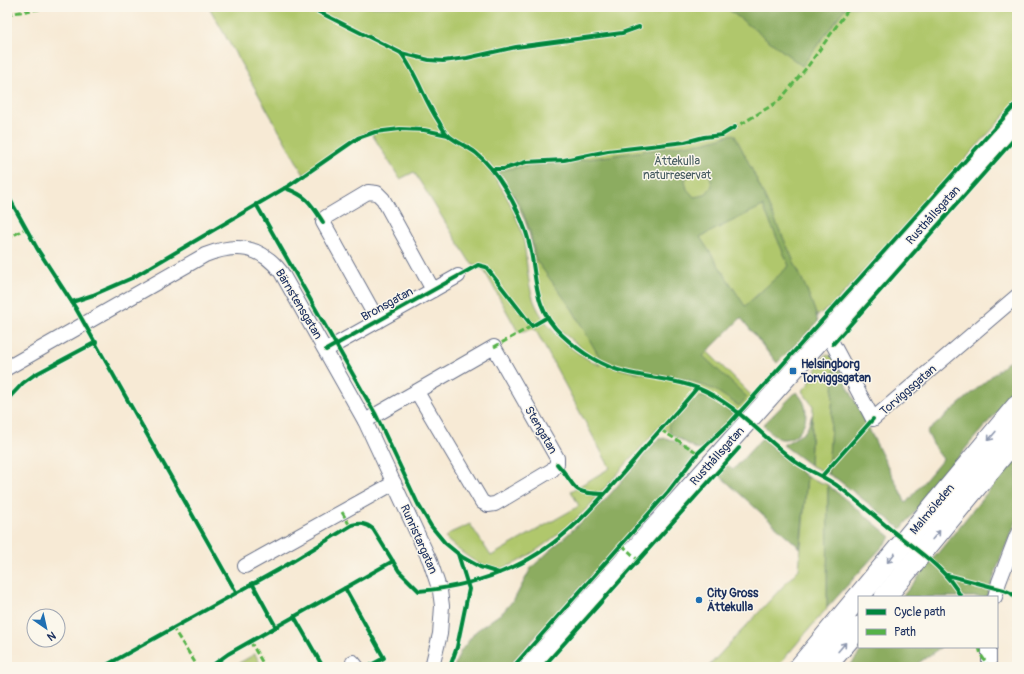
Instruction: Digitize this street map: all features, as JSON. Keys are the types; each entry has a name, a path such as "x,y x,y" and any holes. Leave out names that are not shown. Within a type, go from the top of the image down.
{"highway":[{"name":"Malmöleden","path":"859,596 1017,406"},
{"name":"Malmöleden","path":"885,596 1017,437"},
{"name":"Malmöleden","path":"800,667 858,597"},
{"path":"825,667 858,628"}],"main road":[{"name":"Rusthållsgatan","path":"529,667 1017,120"}],"street":[{"name":"Bronsgatan","path":"378,321 323,222 326,217 368,192 377,193 384,199 433,290"},
{"name":"Bärnstensgatan","path":"7,368 205,255 236,247 259,253 277,267 326,350 365,421 394,483"},
{"name":"Bronsgatan","path":"326,350 458,276"},
{"name":"Torviggsgatan","path":"827,333 873,419 1017,296"},
{"name":"Stengatan","path":"365,421 494,348 557,458 557,464 552,470 495,504 485,504 482,502 417,392"},
{"path":"245,566 394,483"},
{"name":"Runristargatan","path":"394,483 430,561 440,591 442,606 440,634 432,667"},
{"path":"995,596 1017,535"},
{"path":"989,648 989,667"}],"green space":[{"name":"Ättekulla naturreservat","path":"209,7 1017,7 1017,102 833,305 817,316 812,305 769,354 741,317 706,350 753,397 698,450 668,432 661,425 599,493 591,504 573,521 553,539 540,548 505,568 489,568 476,562 445,538 450,533 470,524 491,556 579,506 571,491 610,468 535,329 518,332 484,270 470,262 414,172 400,179 370,131 344,146 304,175","holes":["488,162 515,199 529,232 539,292 544,308 555,325 601,366 571,348 553,331 539,311 534,301 530,286 521,229 513,209 502,189 485,164"]},
{"path":"725,7 846,7 802,66"},
{"path":"734,134 755,176 804,285 818,322 777,363 741,318 703,356 747,397 739,406 715,390 689,380 629,371 614,367 601,360 572,309 536,260 530,231 520,205 497,171 706,142","holes":["701,169 710,176 712,186 705,195 694,197 687,189 685,180 692,172","763,206 789,266 745,306 700,237"]},
{"path":"826,354 833,357 835,361 828,474 810,465 813,406 802,391 810,383 810,379"},
{"path":"1017,354 1017,389 970,443 901,529 837,479 828,474 835,361 906,503 943,459 936,450 927,432"},
{"path":"796,392 806,408 806,417 803,425 799,432 793,437 785,439 777,438 763,425"},
{"path":"706,396 736,415 700,450 670,433 668,426 694,399"},
{"path":"812,415 810,465 783,445 804,433 808,427"},
{"path":"666,438 674,441 695,455 656,505 508,667 454,667 460,652 476,631 503,612 515,598 531,568 605,500 658,439"},
{"path":"762,438 807,477 800,548 718,474 727,465 733,470"},
{"path":"1017,456 1017,520 1001,557 987,596 903,596"},
{"path":"807,477 828,485 827,608 777,667 708,667 799,569"},
{"path":"828,485 891,537 827,608"},
{"path":"863,648 940,648 913,667 849,667"},
{"path":"255,654 262,667 242,667 239,663"}],"marked path":[{"path":"7,14 52,7"},
{"path":"733,129 779,101 808,66 850,7"},
{"path":"7,239 26,228"},
{"path":"494,347 532,326"},
{"path":"661,430 698,453"},
{"path":"342,512 350,526"},
{"path":"622,545 638,560"},
{"path":"172,627 198,667"},
{"path":"250,641 265,667"},
{"path":"979,648 981,655 989,667"}],"cycle path":[{"path":"309,7 401,53 429,60 443,61 467,58 516,47 622,33 639,27"},
{"path":"401,53 412,70 429,105 444,131 484,160 506,189 526,232 530,246 536,286 544,312 562,335 584,353 608,366 625,372 689,385 698,388 725,403 796,462 829,480 859,502 939,568 960,596"},
{"path":"513,667 668,492 698,453 730,423 1017,103"},
{"path":"492,169 504,169 526,162 564,160 608,151 685,142 704,137 722,135 735,127"},
{"path":"72,302 93,295 132,278 290,185 358,138 375,132 400,129 424,130 448,135"},
{"path":"833,344 1017,136"},
{"path":"285,188 307,200 323,222"},
{"path":"7,194 38,250 75,307 236,592"},
{"path":"256,204 376,415 418,504 431,526 445,543 462,557 480,567 499,573"},
{"path":"326,350 478,265 486,267 532,326 546,318"},
{"path":"7,400 23,383 34,375 96,342"},
{"path":"103,667 285,566 352,525 363,524 373,529 399,571 419,591 467,583 513,567 548,547 580,520 697,388"},
{"path":"822,476 873,419"},
{"path":"543,667 739,448"},
{"path":"557,464 579,490 604,494"},
{"path":"450,667 457,647 469,589 458,554"},
{"path":"210,667 228,654 393,561"},
{"path":"947,575 1004,590 1011,593 1017,599"},
{"path":"252,583 276,627"},
{"path":"345,588 384,658 367,667"},
{"path":"294,616 323,667"}],"place":[{"name":"Helsingborg Torviggsgatan","path":"793,371"},
{"name":"City Gross Ättekulla","path":"699,600"}]}
